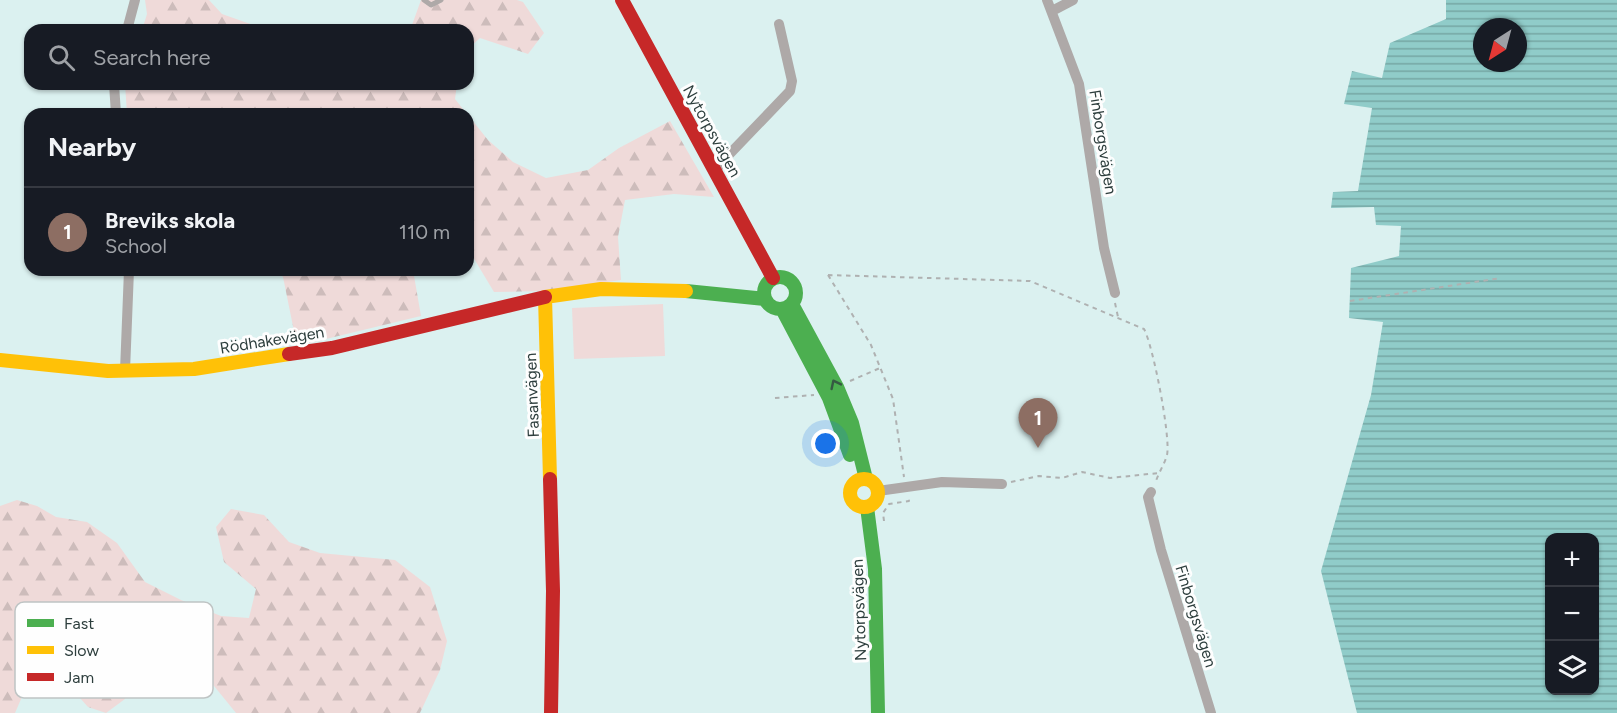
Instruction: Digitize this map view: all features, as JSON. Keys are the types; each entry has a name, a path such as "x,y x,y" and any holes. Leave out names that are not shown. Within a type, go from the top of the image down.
{"street":[{"path":"129,24 135,0"},
{"name":"Nytorpsvägen","path":"622,0 636,30 773,278"},
{"name":"Finborgsvägen","path":"1047,0 1079,84 1104,248 1115,293"},
{"path":"1052,11 1073,0"},
{"path":"716,172 719,165 790,91 792,81 779,24"},
{"path":"114,90 116,108"},
{"path":"125,371 129,276"},
{"path":"782,276 792,281 797,290 787,306 771,306 765,299 765,286 773,278 782,276"},
{"path":"545,297 601,289 661,290 765,299"},
{"name":"Rödhakevägen","path":"0,360 125,371 194,369 321,350 545,297"},
{"name":"Fasanvägen","path":"545,297 552,580 551,713"},
{"path":"787,306 837,387 852,423 862,480"},
{"path":"862,480 875,483 878,491 876,500 867,507 859,506 852,499 851,489 862,480"},
{"path":"878,491 942,482 1002,484"},
{"name":"Finborgsvägen","path":"1151,492 1148,497 1161,550 1211,713"},
{"name":"Nytorpsvägen","path":"867,507 876,568 878,713"}],"lane":[{"path":"424,0 431,5 441,0"}],"path":[{"path":"828,275 1030,281 1144,329 1150,340 1158,376 1167,453 1151,492"},
{"path":"1350,301 1501,278"},
{"path":"1002,484 1039,476 1062,478 1082,472 1110,478 1159,473"}],"green space":[{"path":"145,0 209,0 222,14 250,24 144,24 147,14"},
{"path":"421,0 517,0 523,2 544,33 528,54 480,38 474,44 474,24 412,24"},
{"path":"125,90 456,90 455,99 462,108 127,108"},
{"path":"670,121 714,197 674,194 625,200 618,237 621,280 546,291 494,292 474,259 474,122 488,140 513,162 546,178 588,170 619,148"},
{"path":"414,276 421,316 297,346 283,277"},
{"path":"663,304 665,356 574,359 572,308"},
{"path":"17,500 37,506 56,517 87,522 117,543 145,582 186,602 15,602 15,698 21,698 15,713 0,713 0,506"},
{"path":"231,509 264,515 289,542 320,553 395,560 430,587 447,641 440,670 420,713 236,713 213,685 213,613 221,616 249,618 256,589 224,562 216,527"},
{"path":"80,698 125,698 106,713 88,707"}],"water":[{"path":"1446,0 1617,0 1617,713 1357,713 1321,571 1371,395 1383,322 1349,318 1351,268 1399,256 1401,226 1376,225 1374,207 1331,208 1333,192 1358,191 1372,108 1344,104 1352,71 1382,78 1390,43 1446,19"}],"traffic: fast":[{"path":"780,277 792,281 796,293 792,305 780,309 768,305 764,293 768,281 780,277"},
{"path":"686,291 765,299"},
{"path":"792,304 837,387 852,423 866,479"},
{"path":"782,309 829,398 850,455"},
{"path":"867,507 875,569 878,713"}],"traffic: slow":[{"path":"550,479 545,297 601,289 686,291"},
{"path":"0,360 108,371 194,369 289,354"},
{"path":"864,479 874,483 878,493 874,503 864,507 854,503 850,493 854,483 864,479"}],"traffic: jam":[{"path":"622,0 773,278"},
{"path":"289,354 332,348 545,297"},
{"path":"550,479 553,591 551,713"}],"place":[{"name":"Breviks skola","path":"1038,448"}]}
